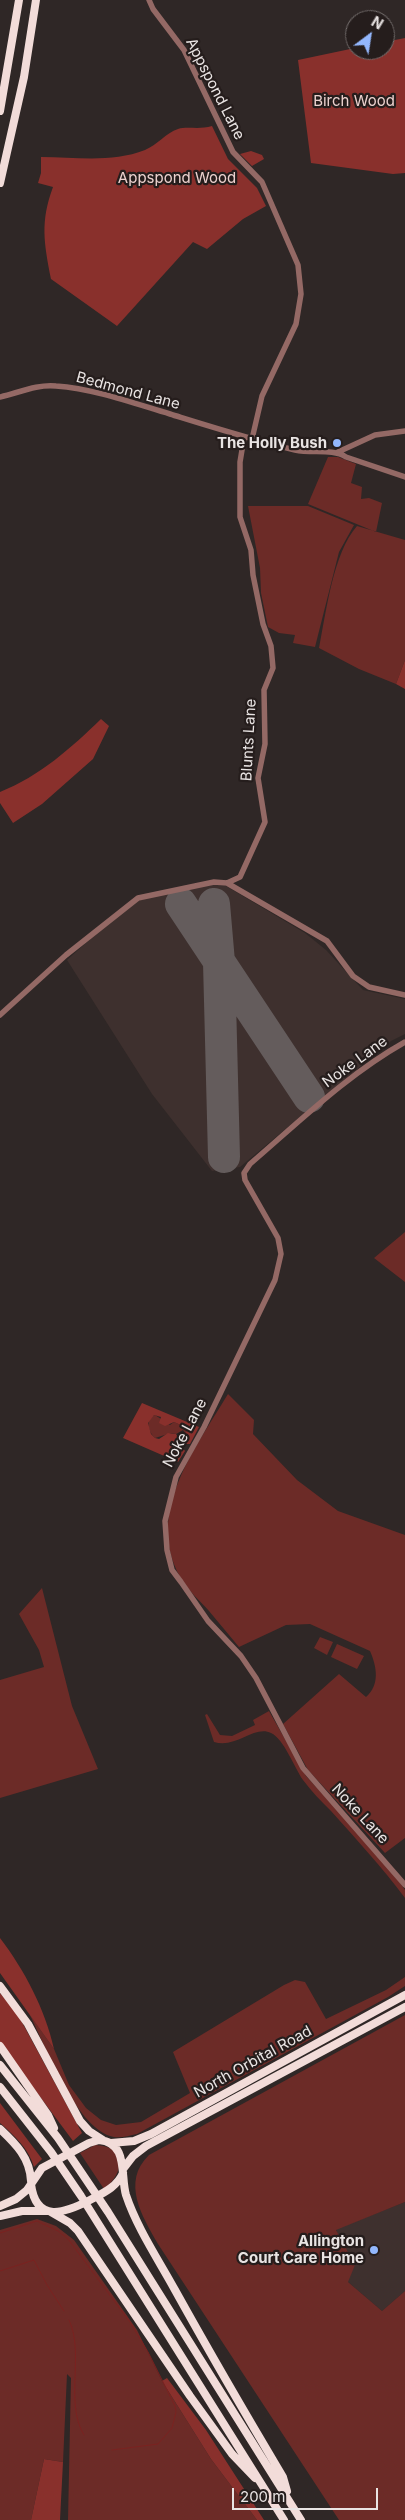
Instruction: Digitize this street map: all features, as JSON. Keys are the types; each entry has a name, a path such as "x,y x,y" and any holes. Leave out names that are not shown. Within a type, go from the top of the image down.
{"highway":[{"path":"0,111 19,0"},
{"path":"0,183 24,76 36,0"},
{"path":"0,1986 28,2024 80,2121 89,2131 108,2142 120,2153 125,2190 138,2223 226,2382 283,2477 289,2500"},
{"name":"North Orbital Road","path":"31,2182 42,2168 94,2141 108,2142 140,2139 405,1995"},
{"name":"North Orbital Road","path":"49,2212 63,2212 106,2192 118,2182 133,2156 146,2146 405,2006"},
{"path":"0,2046 48,2114 58,2138"},
{"path":"0,2065 58,2138 108,2212 301,2520"},
{"path":"0,2087 51,2152 82,2196 284,2520"},
{"path":"0,2129 23,2153 29,2165 36,2201 49,2212 70,2223 78,2231 222,2439 265,2490"},
{"path":"0,2206 16,2199 31,2182"},
{"path":"0,2216 22,2211 49,2212"}],"street":[{"name":"Appspond Lane","path":"149,0 153,9 184,50 233,152 262,182 298,265 301,294 296,324 262,396 248,439"},
{"name":"Bedmond Lane","path":"0,397 33,388 54,386 77,389 148,408 248,439 306,453 338,452"},
{"path":"338,452 375,435 405,431"},
{"name":"Blunts Lane","path":"240,877 264,822 258,778 265,744 264,690 273,668 271,646 263,624 253,576 251,550 240,517 240,462 248,439"},
{"path":"338,452 346,457 405,477"},
{"path":"227,883 240,877 240,891"},
{"path":"0,1016 73,950 138,898 214,882 227,883 326,941 353,976 369,987 405,995"},
{"name":"Noke Lane","path":"405,1042 384,1054 324,1100 250,1164 244,1173 245,1180 278,1238 281,1254 275,1280 204,1427 176,1477 164,1529 172,1570 208,1620 241,1656 256,1678 303,1768 405,1885"}],"shaded area":[{"path":"328,457 338,457 356,464 351,483 362,487 361,499 369,498 382,503 376,532 308,504"},
{"path":"248,506 308,506 354,525 339,552 315,647 293,643 295,635 279,633 268,627 261,593 260,568"},
{"path":"357,526 405,540 405,660 396,684 359,669 319,648 336,567 349,538"},
{"path":"212,884 226,886 305,933 326,950 363,990 405,999 405,1034 391,1041 240,1167 212,1171 152,1094 67,960 108,923 139,900"},
{"path":"405,1232 405,1282 374,1258"},
{"path":"228,1394 254,1420 253,1434 297,1480 338,1511 405,1535 405,1838 385,1853 308,1770 283,1724 339,1674 366,1697 374,1687 376,1675 370,1651 310,1624 286,1625 239,1647 187,1587 172,1558 168,1534 170,1509 177,1485 188,1461"},
{"path":"155,1415 170,1425 174,1422 183,1426 187,1431 186,1434 183,1430 176,1434 171,1433 155,1438 148,1425 151,1416"},
{"path":"42,1588 72,1706 98,1769 0,1798 0,1680 44,1667 39,1650 19,1614"},
{"path":"320,1637 333,1642 327,1655 314,1648"},
{"path":"337,1644 364,1656 357,1669 331,1657"},
{"path":"269,1711 306,1776 383,1859 405,1890 405,1898 369,1853 306,1784 276,1736 265,1731 230,1742 214,1742 205,1715 207,1714 220,1735 232,1736 255,1725 253,1720"},
{"path":"405,1977 405,1986 388,1997 137,2134 123,2137 110,2136 97,2129 85,2117 53,2065 30,2015 54,2049 69,2085 86,2108 101,2120 116,2125 141,2122 190,2093 173,2052 284,1985 295,1980 305,1982 326,2019 386,1990"},
{"path":"405,2015 405,2202 336,2230 355,2265 348,2282 382,2311 405,2291 405,2520 339,2520 158,2244 146,2222 137,2199 135,2188 136,2176 141,2165 149,2155"},
{"path":"95,2145 113,2150 119,2161 116,2176 104,2189 80,2153"},
{"path":"405,2202 405,2291 382,2311 348,2282 336,2229"},
{"path":"37,2219 56,2226 74,2240 137,2330 162,2381 211,2459 257,2520 68,2520 71,2378 67,2374 63,2462 44,2459 31,2520 0,2520 0,2230"}],"green space":[{"name":"Birch Wood","path":"405,38 405,173 393,174 311,163 298,60 345,50 345,60 395,60 395,40"},
{"name":"Appspond Wood","path":"212,126 228,159 257,188 266,206 243,219 207,249 193,242 117,326 51,279 44,233 46,211 53,187 38,183 41,173 41,157 120,157 145,150 178,129"},
{"path":"251,151 262,155 264,159 252,166 240,154"},
{"path":"405,660 405,689 396,684"},
{"path":"101,719 109,726 93,759 42,804 13,823 0,803 0,792 42,770"},
{"path":"142,1403 199,1427 190,1444 183,1444 182,1447 185,1451 178,1462 123,1438","holes":["154,1415 161,1417 159,1423 165,1426 174,1422 183,1426 187,1431 179,1439 176,1434 168,1433 159,1439 155,1438 151,1434 148,1423"]},
{"path":"0,1938 26,1977 40,2005 54,2049 0,1973"},
{"path":"0,1993 17,2013 82,2133 73,2141 0,2043"},
{"path":"0,2103 42,2159 34,2167 25,2148 0,2123"},
{"path":"167,2378 206,2430 264,2520 257,2520 211,2459 162,2381"},
{"path":"44,2459 63,2462 60,2520 31,2520"}],"waterway":[{"path":"0,2233 37,2221 58,2231 68,2239 130,2322 148,2352 175,2406 176,2412 172,2428 158,2444 112,2450"},
{"path":"0,2271 34,2260 64,2311"},
{"path":"69,2320 75,2347 75,2408 78,2422 84,2435"}],"runway":[{"path":"181,904 309,1097"},
{"path":"214,904 219,962 224,1157"}],"place":[{"name":"The Holly Bush","path":"337,443"},
{"name":"Allington Court Care Home","path":"374,2250"}]}
